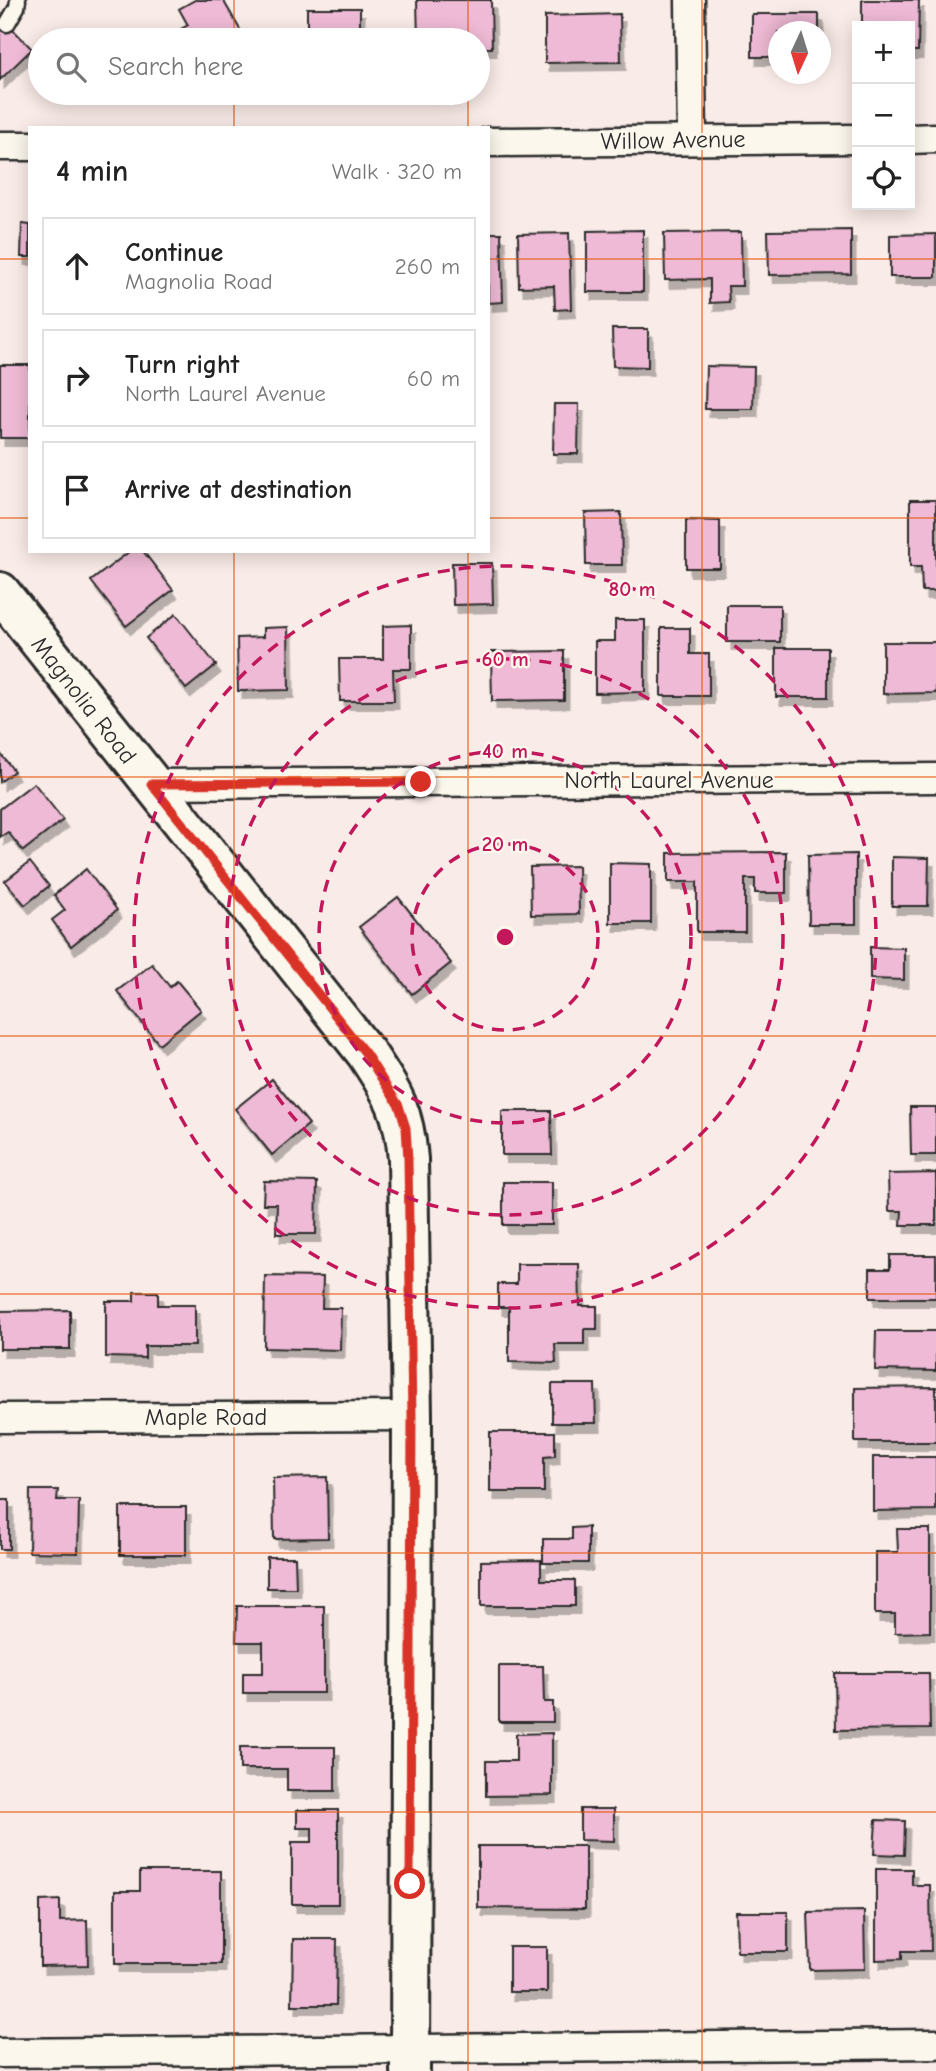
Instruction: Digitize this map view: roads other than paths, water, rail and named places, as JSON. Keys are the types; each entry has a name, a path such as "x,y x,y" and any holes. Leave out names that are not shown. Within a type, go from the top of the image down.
{"street":[{"path":"690,0 692,140"},
{"path":"915,139 936,138"},
{"name":"Willow Avenue","path":"490,142 852,139"},
{"path":"0,146 28,146"},
{"name":"Magnolia Road","path":"0,592 366,1054 399,1106 406,1128 412,1416 410,2060"},
{"name":"North Laurel Avenue","path":"151,784 936,778"},
{"name":"Maple Road","path":"0,1418 412,1416"},
{"path":"0,2053 410,2060 936,2044"}],"lane":[{"path":"7,24 18,0"}]}
